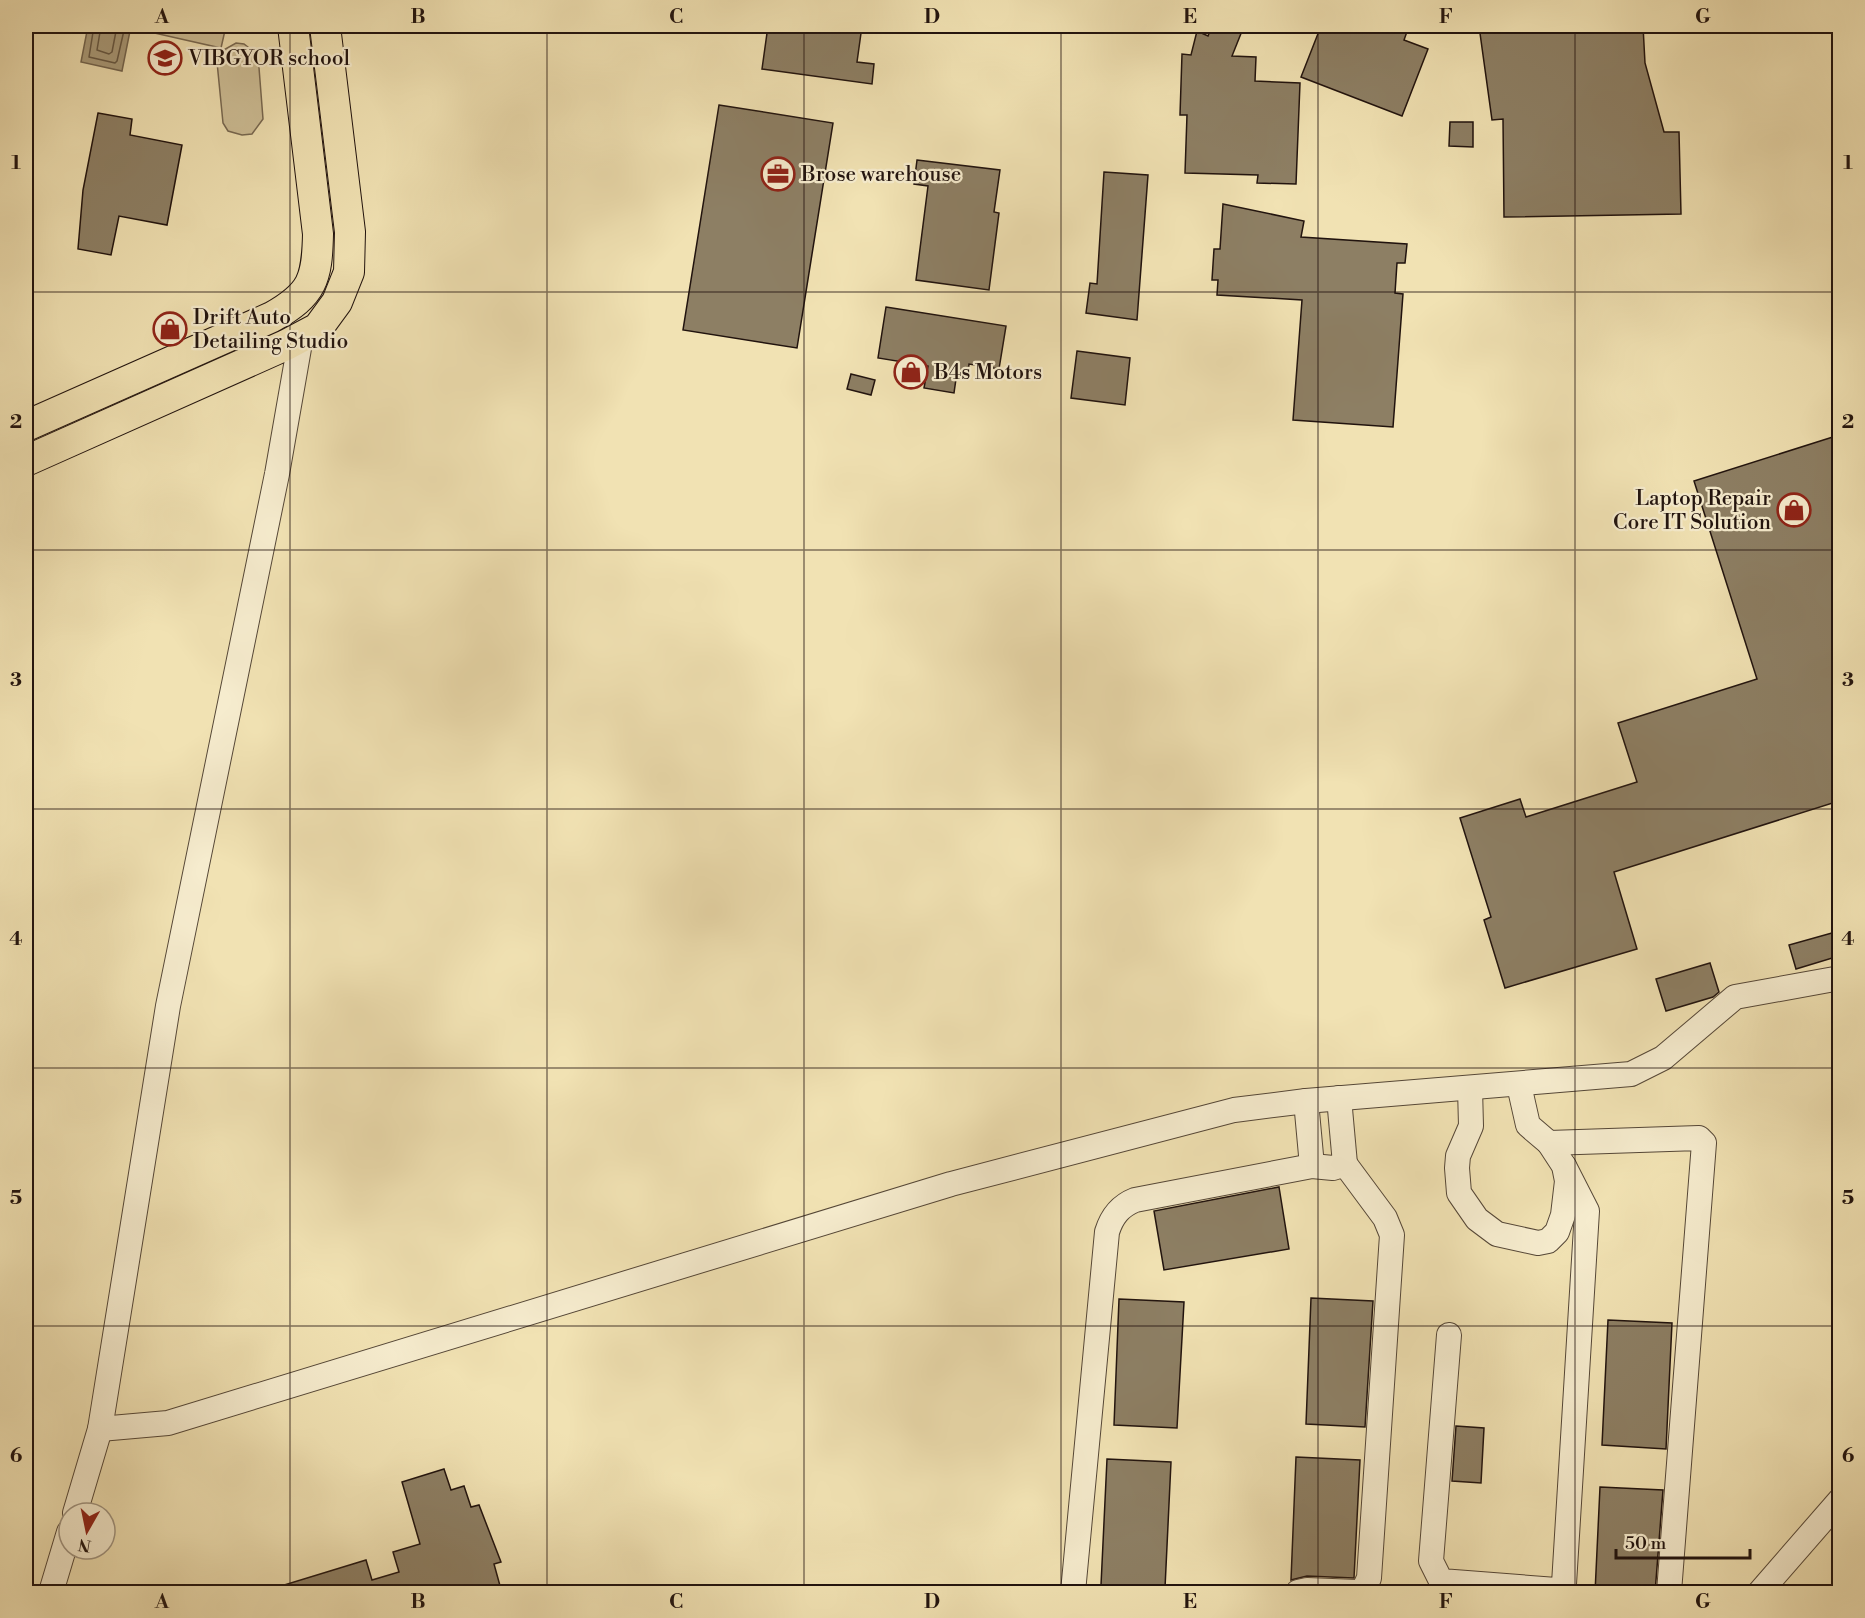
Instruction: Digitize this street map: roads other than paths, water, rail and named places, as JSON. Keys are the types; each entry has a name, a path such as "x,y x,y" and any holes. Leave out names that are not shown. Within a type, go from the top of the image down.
{"main road":[{"path":"26,426 272,317 296,304 309,287 317,266 318,234 293,26"},
{"path":"26,461 301,338 318,328 337,302 349,272 350,232 325,26"},
{"path":"296,304 301,338"}],"street":[{"path":"78,1501 99,1429 168,1006 277,474 301,338"},
{"path":"99,1429 168,1423 951,1184 1234,1110 1339,1098 1631,1074 1662,1058 1735,998 1839,978"},
{"path":"1449,1335 1431,1561 1434,1572 1441,1581 1556,1590 1564,1584 1587,1210 1549,1143 1528,1125 1519,1085"},
{"path":"1470,1088 1471,1126 1461,1148 1456,1168 1459,1193 1477,1219 1497,1234 1516,1240 1538,1243 1548,1241 1557,1232 1566,1197 1564,1166"},
{"path":"1298,1593 1307,1590 1357,1592 1364,1589 1369,1578 1376,1445 1392,1235 1385,1218 1345,1164 1339,1098"},
{"path":"1306,1101 1312,1166"},
{"path":"1549,1143 1699,1138 1704,1143 1669,1593"},
{"path":"1073,1593 1107,1232 1110,1221 1126,1204 1135,1200 1312,1166 1333,1168 1345,1164"},
{"path":"1760,1593 1839,1500"},
{"path":"51,1593 60,1561"}],"water":[{"path":"88,26 131,26 122,71 81,62"}],"place":[{"name":"VIBGYOR school","path":"165,58"},
{"name":"Brose warehouse","path":"778,174"},
{"name":"Drift Auto Detailing Studio","path":"170,329"},
{"name":"B4s Motors","path":"911,372"},
{"name":"Laptop Repair Core IT Solution","path":"1794,510"}]}
